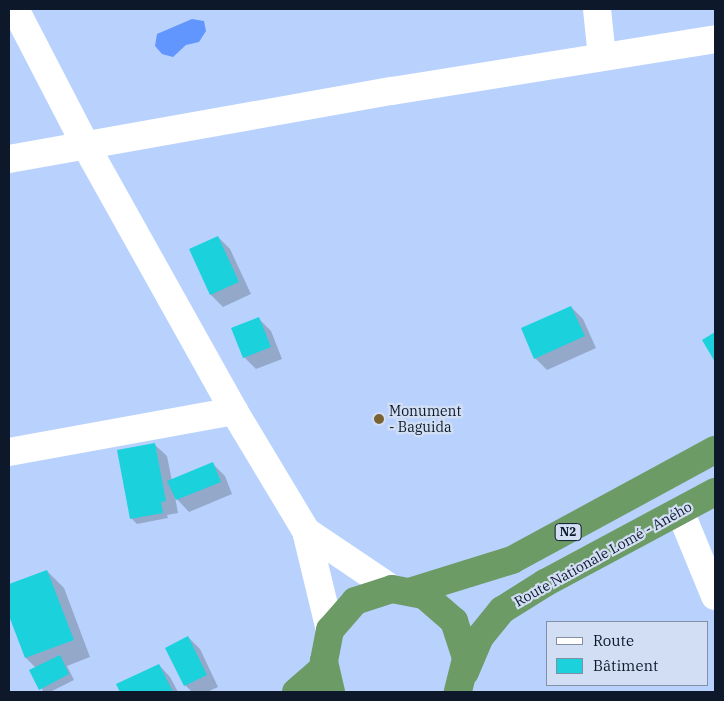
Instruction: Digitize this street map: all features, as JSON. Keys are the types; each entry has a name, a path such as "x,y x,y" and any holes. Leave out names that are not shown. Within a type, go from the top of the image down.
{"highway":[{"name":"N2","path":"296,692 328,680 325,645 330,630 355,601 379,591 402,590 512,560 715,450"},
{"name":"Route Nationale Lomé - Aného","path":"462,682 480,637 502,610 545,583 715,492"},
{"name":"N2","path":"402,590 436,602 454,621 464,646 462,682"}],"street":[{"path":"15,9 86,146 234,411 306,531 330,630"},
{"path":"597,9 602,57"},
{"path":"9,159 715,39"},
{"path":"9,452 234,411"},
{"path":"680,511 715,596"},
{"path":"306,531 402,590"}],"water":[{"path":"192,19 204,21 206,31 199,42 186,45 173,57 162,54 155,46 157,34"}],"building":[{"path":"218,236 239,282 210,295 189,249"},
{"path":"571,306 585,336 534,359 521,328"},
{"path":"259,317 271,347 243,358 231,328"},
{"path":"715,332 715,362 702,340"},
{"path":"155,443 166,501 161,502 163,513 130,519 117,450"},
{"path":"213,462 221,482 176,500 167,481"},
{"path":"47,570 74,640 25,658 9,616 9,584"},
{"path":"188,636 207,675 184,686 165,648"},
{"path":"60,655 69,674 39,690 29,670"},
{"path":"159,664 173,692 120,692 116,684"}],"place":[{"name":"Monument - Baguida","path":"379,419"}]}
